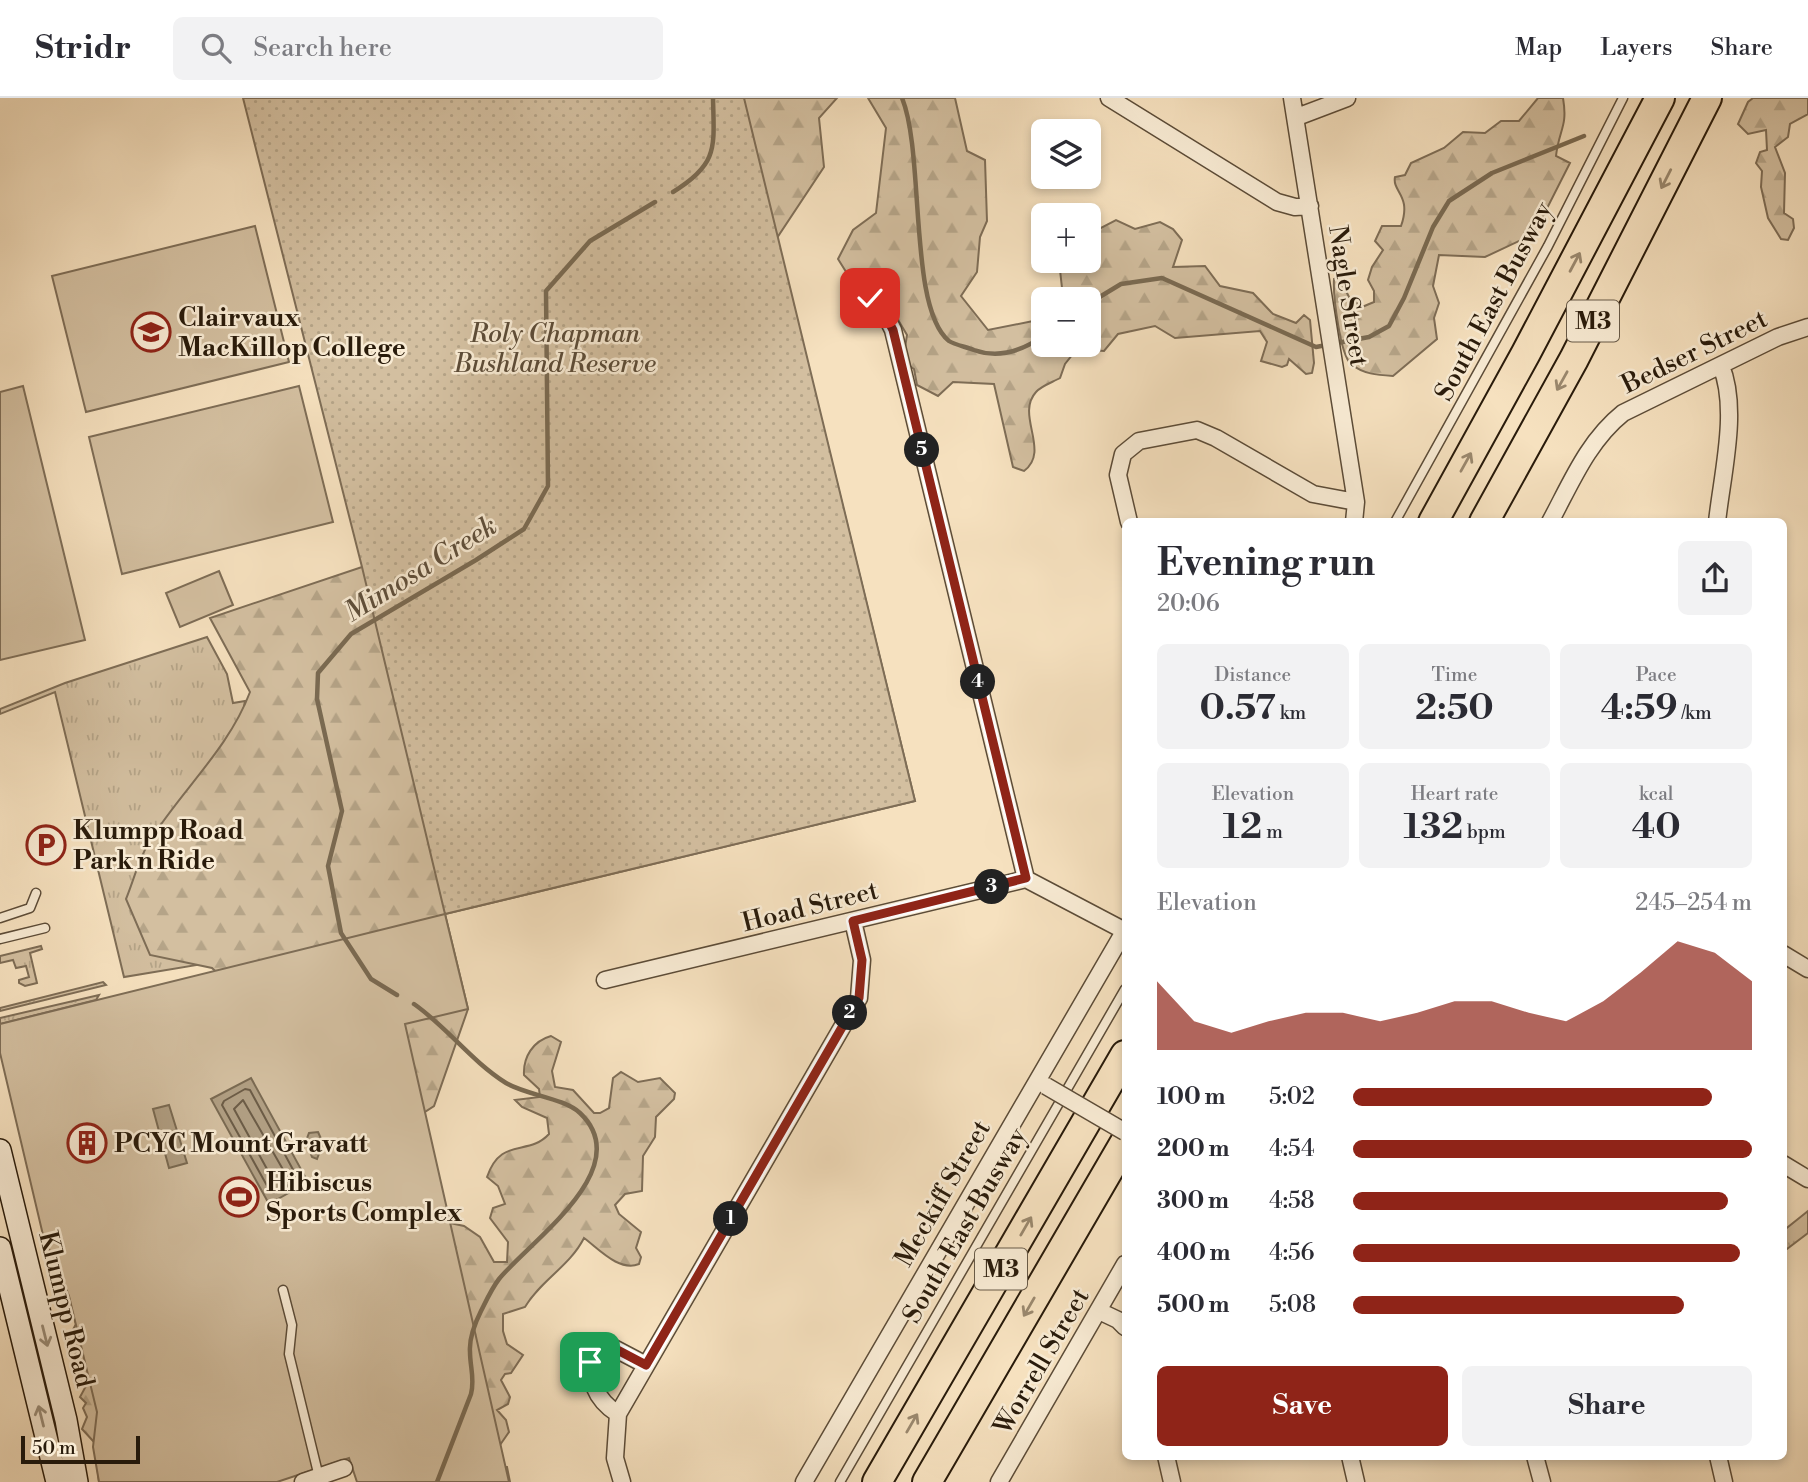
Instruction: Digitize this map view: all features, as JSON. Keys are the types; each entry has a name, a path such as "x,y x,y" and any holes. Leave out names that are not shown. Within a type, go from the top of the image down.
{"highway":[{"name":"M3","path":"1435,518 1533,341 1660,98"},
{"name":"M3","path":"1486,518 1574,359 1707,98"},
{"name":"M3","path":"877,1482 1122,1060"},
{"name":"M3","path":"927,1482 1122,1147"}],"main road":[{"name":"Klumpp Road","path":"0,1150 65,1420 77,1482"},
{"name":"Klumpp Road","path":"0,1248 3,1276 57,1482"}],"street":[{"path":"1109,98 1268,197 1287,205 1310,206"},
{"name":"Nagle Street","path":"1292,98 1356,502"},
{"path":"1297,117 1347,98"},
{"path":"870,298 882,309 893,330 1026,878 1122,928"},
{"name":"Bedser Street","path":"1552,518 1590,448 1605,427 1622,412 1778,337 1808,327"},
{"path":"1717,518 1730,405 1721,366"},
{"path":"1128,518 1118,475 1123,454 1139,441 1197,430 1216,438 1313,494 1356,502 1354,518"},
{"name":"Hoad Street","path":"605,980 1026,878"},
{"path":"622,1482 615,1458 618,1413 859,998 862,960 853,921"},
{"name":"Meckiff Street","path":"804,1482 1041,1083 1122,935"},
{"path":"1787,956 1808,969"},
{"path":"1041,1083 1122,1130"},
{"path":"1787,1166 1808,1179"},
{"name":"Worrell Street","path":"999,1482 1122,1269"},
{"path":"3,1276 29,1270"},
{"path":"1098,1311 1122,1324"},
{"path":"618,1413 602,1404 596,1393 590,1362 595,1351 608,1345 646,1365"},
{"path":"1167,1460 1172,1482"},
{"path":"1351,1460 1356,1482"},
{"path":"1536,1460 1542,1482"},
{"path":"1719,1460 1724,1482"},
{"path":"311,1479 344,1468"}],"lane":[{"name":"South East Busway","path":"1397,518 1548,246 1623,98"},
{"path":"0,918 30,908 36,893"},
{"path":"0,939 45,928"},
{"name":"South East Busway","path":"840,1482 1122,994"},
{"path":"283,1290 292,1325 289,1354 311,1479"}],"green space":[{"name":"Roly Chapman Bushland Reserve","path":"243,98 744,98 915,801 445,914 362,567"},
{"name":"Roly Chapman Bushland Reserve","path":"284,98 837,98 819,118 824,167 777,238 915,801 445,914 468,1009 434,1106 400,1128 263,1016 212,968 150,955 126,899 147,846 218,750 250,692 210,618 362,567 412,560"},
{"path":"868,98 955,98 967,151 985,160 987,221 980,237 977,272 961,296 988,330 1031,321 1031,357 1071,357 1060,378 1036,392 1031,401 1029,411 1034,453 1031,463 1024,471 1013,467 994,384 953,382 938,396 917,385 914,369 908,365 904,354 907,335 884,296 848,275 838,259 853,230 876,213 886,128"},
{"path":"1538,98 1563,98 1564,122 1556,156 1570,163 1534,234 1485,257 1439,255 1433,286 1439,303 1434,318 1437,339 1393,376 1370,373 1351,364 1341,337 1334,279 1339,277 1349,297 1362,307 1374,302 1374,291 1368,280 1372,267 1383,250 1375,241 1382,226 1401,226 1404,216 1403,201 1396,187 1395,177 1405,175 1411,163 1444,148 1463,132 1485,133 1501,121 1519,121"},
{"path":"1753,98 1808,98 1808,114 1790,124 1788,137 1775,147 1785,173 1784,213 1793,219 1794,228 1788,240 1781,239 1768,218 1761,187 1762,171 1756,163 1760,152 1767,150 1766,130 1748,134 1738,124 1748,102"},
{"path":"1116,220 1135,229 1160,222 1173,229 1182,240 1173,267 1205,266 1220,286 1253,293 1273,314 1296,323 1304,315 1310,320 1314,363 1312,373 1306,374 1289,359 1287,365 1282,367 1261,361 1267,342 1260,331 1175,338 1155,326 1118,334 1104,351 1101,351 1101,287 1062,287 1060,273 1101,273 1101,228"},
{"path":"255,226 289,362 86,412 52,276"},
{"path":"23,386 85,640 0,660 0,392"},
{"path":"299,386 333,522 122,574 89,437"},
{"path":"219,571 233,605 180,627 166,593"},
{"path":"207,637 227,674 233,703 245,701 197,965 124,977 55,692 0,714 0,709 65,683"},
{"name":"Hibiscus Sports Complex","path":"445,914 468,1009 405,1024 509,1482 357,1482 349,1458 277,1482 99,1482 93,1447 97,1412 69,1296 43,1235 0,1053 0,1024"},
{"path":"41,946 42,949 30,953 37,983 25,986 19,983 19,980 29,977 26,966 16,968 13,960 0,963 0,956"},
{"path":"103,982 106,985 0,1011 0,1008"},
{"path":"99,995 96,1000 0,1024 0,1018"},
{"path":"551,1036 561,1042 552,1071 555,1087 573,1090 594,1113 609,1108 613,1078 621,1072 638,1082 660,1078 675,1093 674,1099 656,1117 655,1137 643,1156 642,1191 625,1194 615,1205 619,1214 641,1232 636,1248 641,1257 639,1264 632,1266 617,1262 584,1238 571,1257 525,1307 503,1314 503,1331 507,1344 523,1355 511,1373 505,1374 501,1380 510,1397 508,1404 497,1410 506,1420 509,1432 500,1445 498,1467 507,1467 510,1482 398,1482 450,1223 464,1226 480,1237 494,1262 507,1262 508,1242 490,1218 493,1208 505,1204 498,1186 487,1177 493,1164 507,1151 532,1145 549,1134 547,1118 522,1107 515,1100 540,1097 539,1089 524,1075 525,1062 534,1046"},
{"path":"1808,1211 1808,1233 1787,1249 1787,1228"},
{"path":"63,1281 69,1285 114,1458 99,1482 94,1442 82,1429 87,1417 83,1408 86,1403 80,1397 86,1386 78,1377 84,1365 77,1360 75,1350 67,1341 76,1324"}],"water":[{"path":"251,1078 308,1182 269,1204 211,1099"},
{"path":"169,1105 187,1163 169,1168 153,1109"},
{"path":"318,1132 323,1143 317,1159 312,1157 306,1141 309,1133"}],"waterway":[{"name":"Mimosa Creek","path":"673,192 699,172 711,153 714,129 713,98"},
{"name":"Mimosa Creek","path":"902,98 909,123 913,155 922,264 936,323 949,341 983,353 1010,352 1031,344"},
{"name":"Mimosa Creek","path":"1101,296 1121,284 1162,278 1316,347 1369,337 1389,326 1404,298 1433,227 1449,201 1492,173 1584,136"},
{"name":"Mimosa Creek","path":"397,995 371,979 341,933 328,866 342,811 317,699 318,673 351,634 524,529 548,486 546,291 590,241 655,202"},
{"name":"Mimosa Creek","path":"414,1004 481,1065 506,1083 564,1104 580,1113 594,1134 596,1157 588,1180 573,1202 499,1279 481,1311 470,1342 473,1383 471,1394 437,1482"}],"place":[{"name":"Clairvaux MacKillop College","path":"151,332"},
{"name":"Klumpp Road Park n Ride","path":"46,845"},
{"name":"PCYC Mount Gravatt","path":"87,1143"},
{"name":"Hibiscus Sports Complex","path":"239,1197"}],"route":[{"path":"590,1362 595,1351 608,1345 646,1365 859,998 863,980 862,960 853,921 1026,878 893,330 882,309 870,298"}]}
